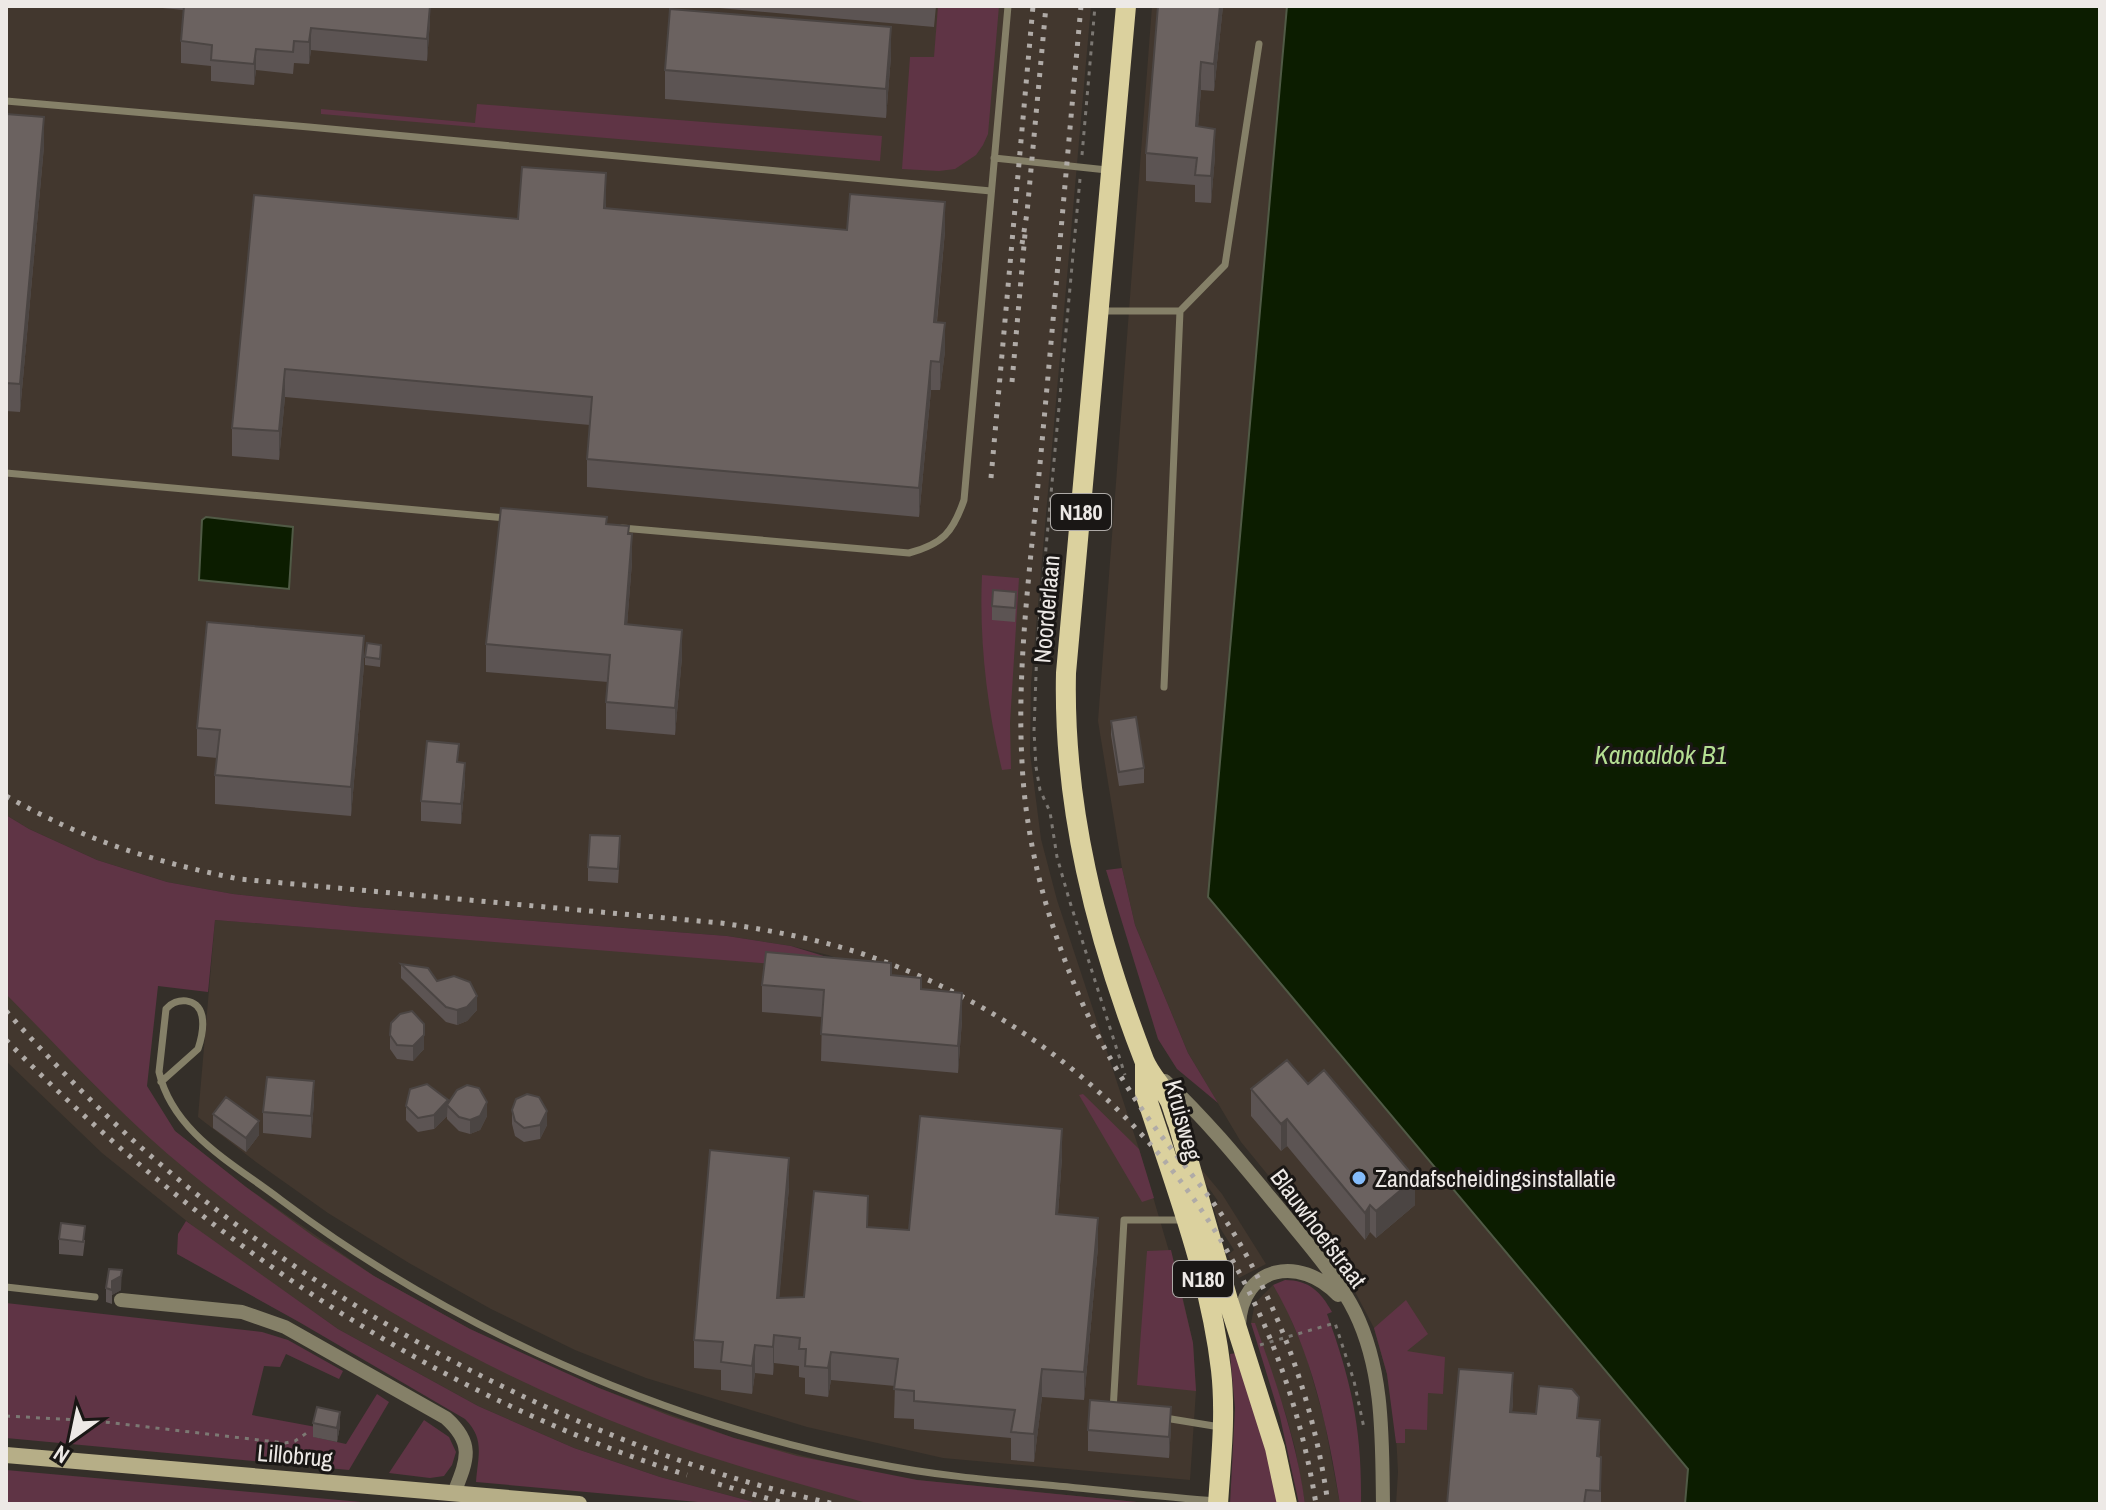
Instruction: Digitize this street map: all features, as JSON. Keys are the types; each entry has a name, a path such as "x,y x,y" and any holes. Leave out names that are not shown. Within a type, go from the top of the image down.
{"main road":[{"name":"Noorderlaan","path":"1126,6 1101,311 1066,673 1065,713 1071,790 1081,853 1096,912 1145,1064"},
{"name":"Kruisweg","path":"1145,1064 1145,1093 1204,1279 1216,1339 1221,1370 1223,1427 1218,1502"},
{"name":"Kruisweg","path":"1145,1064 1170,1101 1178,1124 1275,1448 1287,1504"}],"street":[{"name":"Blauwhoefstraat","path":"1145,1064 1196,1113 1251,1175 1323,1263 1355,1312 1380,1398 1383,1504"},
{"path":"1241,1341 1242,1304 1249,1290 1270,1274 1283,1270 1301,1271 1319,1279 1355,1312"},
{"path":"121,1300 242,1312 261,1317 285,1327 446,1418 460,1431 467,1448 465,1465 454,1493"},
{"name":"Lillobrug","path":"6,1455 579,1504"}],"lane":[{"path":"607,527 909,553 929,548 944,538 957,521 964,500 1008,6"},
{"path":"1164,687 1180,311 1225,265 1259,44"},
{"path":"6,101 991,191"},
{"path":"994,158 1113,171"},
{"path":"1101,311 1180,311"},
{"path":"6,473 511,518"},
{"path":"161,1082 198,1049 202,1015 190,1001 182,999 172,1002 166,1009 159,1072 161,1082 173,1109 194,1134 309,1221 438,1302 550,1358 616,1386 743,1432 871,1463 935,1474 1218,1502"},
{"path":"1127,1413 1112,1410 1124,1220 1186,1220"},
{"path":"6,1287 95,1297"},
{"path":"1158,1417 1223,1427"}],"path":[{"path":"1095,6 1037,646 1034,731 1040,790 1050,812 1057,857 1125,1075"},
{"path":"1241,1341 1335,1323 1354,1381 1366,1436"},
{"path":"6,1416 96,1421 285,1443 295,1441 308,1432"}],"shaded area":[{"path":"6,6 1091,6 1031,684 1030,753 1041,839 1057,900 1139,1149 1193,1343 1196,1391 1190,1480 943,1458 807,1427 646,1378 575,1350 491,1309 409,1263 328,1213 198,1117 215,920 872,970 791,946 727,936 356,907 233,894 167,882 97,860 6,815"},
{"path":"938,6 999,6 988,134 976,155 955,169 902,169 910,57 934,57"},
{"path":"1152,6 1287,6 1208,897 1688,1469 1685,1504 1396,1504 1396,1434 1387,1374 1374,1328 1329,1250 1241,1142 1188,1053 1135,925 1122,868 1098,721"},
{"path":"477,104 882,136 880,161 321,114 321,109 475,123"},
{"path":"982,575 1019,578 1010,723 1011,769 1002,770 988,698 983,649"},
{"path":"6,815 97,860 167,882 233,894 356,907 727,936 791,946 876,972 215,920 208,992 158,986 147,1086 175,1131 313,1236 374,1276 470,1329 599,1388 734,1438 797,1456 917,1480 1157,1504 863,1502 721,1460 637,1431 518,1379 403,1319 292,1249 188,1171 117,1108 6,994"},
{"path":"1122,868 1135,925 1188,1053 1218,1103 1177,1069 1158,1039 1106,870"},
{"path":"6,957 175,1131 246,1187 374,1276 534,1360 599,1388 734,1438 858,1470 917,1480 1157,1504 761,1504 660,1477 574,1448 478,1406 338,1329 204,1235 102,1153 6,1061"},
{"path":"1083,1094 1139,1149 1154,1198 1142,1202 1079,1095"},
{"path":"1197,1164 1222,1194 1266,1264 1239,1278 1228,1255 1234,1250 1220,1228 1213,1206 1218,1201 1203,1180"},
{"path":"186,1221 338,1329 478,1406 574,1448 660,1477 761,1504 720,1504 476,1482 478,1441 465,1419 177,1254 178,1234"},
{"path":"1171,1250 1193,1343 1196,1391 1137,1385 1147,1251"},
{"path":"1285,1280 1301,1282 1313,1288 1332,1312 1327,1314 1354,1407 1360,1453 1361,1504 1340,1504 1317,1391 1287,1310 1273,1285"},
{"path":"1273,1285 1306,1355 1324,1419 1340,1504 1305,1504 1286,1415 1255,1324 1251,1323 1255,1303"},
{"path":"1406,1300 1428,1334 1407,1351 1445,1357 1443,1394 1428,1393 1427,1430 1405,1429 1405,1443 1396,1443 1387,1374 1374,1328"},
{"path":"6,1303 262,1332 288,1340 343,1371 339,1379 286,1354 280,1367 264,1366 252,1415 316,1427 314,1437 346,1444 377,1394 389,1402 349,1470 6,1438"},
{"path":"1251,1323 1255,1323 1285,1412 1305,1504 1299,1504 1280,1417"},
{"path":"1237,1353 1255,1407 1280,1504 1230,1504 1235,1408 1230,1354"},
{"path":"424,1420 449,1437 456,1452 452,1465 444,1476 430,1478 389,1473"},
{"path":"6,1470 383,1504 6,1504"}],"water":[{"name":"Kanaaldok B1","path":"1287,6 2100,6 2100,1504 1685,1504 1688,1469 1208,897"},
{"path":"206,517 293,527 289,589 199,580 202,520"}],"building":[{"path":"184,6 430,6 427,39 311,28 309,42 294,41 293,52 256,49 254,64 211,60 212,45 181,41"},
{"path":"1158,6 1220,6 1214,64 1201,62 1196,126 1215,129 1211,176 1195,175 1197,158 1146,153"},
{"path":"670,9 891,27 886,89 665,70"},
{"path":"6,114 44,117 20,384 6,383"},
{"path":"522,167 606,173 604,208 847,230 850,194 945,202 934,322 945,323 940,362 931,361 919,488 587,459 592,397 285,369 279,431 232,428 254,195 518,219"},
{"path":"501,508 607,517 606,524 629,526 628,534 632,534 625,624 682,630 675,708 606,702 610,655 486,644"},
{"path":"993,590 1016,592 1015,608 992,606"},
{"path":"207,622 364,636 351,787 215,775 220,730 197,728"},
{"path":"367,643 381,645 380,659 365,657"},
{"path":"1136,717 1144,768 1119,772 1111,721"},
{"path":"427,741 459,744 457,762 465,763 461,804 421,801"},
{"path":"590,835 620,836 618,869 588,867"},
{"path":"766,952 891,963 891,975 921,978 921,989 962,993 958,1046 821,1034 824,990 762,985"},
{"path":"401,964 428,968 437,981 454,976 470,982 477,996 467,1007 457,1010 446,1007"},
{"path":"412,1011 424,1024 424,1035 413,1046 397,1045 390,1035 391,1023 400,1014"},
{"path":"1287,1060 1308,1084 1324,1070 1415,1178 1376,1211 1370,1205 1365,1213 1287,1119 1281,1124 1251,1089"},
{"path":"267,1077 314,1081 311,1116 263,1112"},
{"path":"427,1084 448,1100 434,1115 418,1118 406,1106 410,1089"},
{"path":"467,1085 479,1088 487,1102 480,1116 470,1120 459,1117 447,1105 457,1090"},
{"path":"527,1094 539,1097 547,1111 540,1125 524,1128 515,1121 512,1110 516,1099"},
{"path":"226,1097 259,1121 246,1138 213,1114"},
{"path":"920,1116 1062,1129 1056,1214 1098,1218 1084,1372 1042,1369 1034,1434 1011,1432 1015,1410 914,1401 914,1391 894,1389 898,1359 831,1352 828,1368 805,1366 806,1349 799,1349 800,1338 774,1335 773,1347 755,1345 752,1366 721,1362 723,1342 694,1340 710,1150 789,1158 777,1298 804,1297 814,1191 868,1196 867,1227 909,1230"},
{"path":"61,1223 85,1226 83,1242 59,1239"},
{"path":"109,1269 122,1270 121,1276 112,1281 112,1290 106,1288"},
{"path":"1459,1369 1513,1373 1510,1412 1536,1414 1539,1386 1572,1389 1579,1397 1577,1418 1600,1420 1597,1456 1601,1457 1600,1491 1586,1490 1584,1504 1447,1504"},
{"path":"1090,1400 1171,1407 1169,1437 1088,1430"},
{"path":"317,1407 340,1412 337,1428 313,1423"}],"railway":[{"path":"991,478 1033,6"},
{"path":"1022,244 1046,6"},
{"path":"1081,6 1021,681 1022,762 1030,836 1055,932 1081,1001 1103,1045 1142,1109 1227,1223 1269,1300 1306,1399 1328,1504"},
{"path":"1012,382 1025,234"},
{"path":"6,796 63,825 119,847 176,865 239,879 721,923 793,936 863,954 952,991 1033,1040 1105,1098 1168,1164 1220,1239 1263,1322 1295,1410 1316,1504"},
{"path":"6,1011 109,1118 198,1195 279,1256 366,1312 456,1363 550,1409 645,1448 740,1480 835,1504"},
{"path":"6,1040 79,1111 156,1178 236,1241 320,1300 407,1353 497,1400 591,1441 687,1475"},
{"path":"718,1484 787,1504"}],"place":[{"name":"Zandafscheidingsinstallatie","path":"1359,1178"}]}
